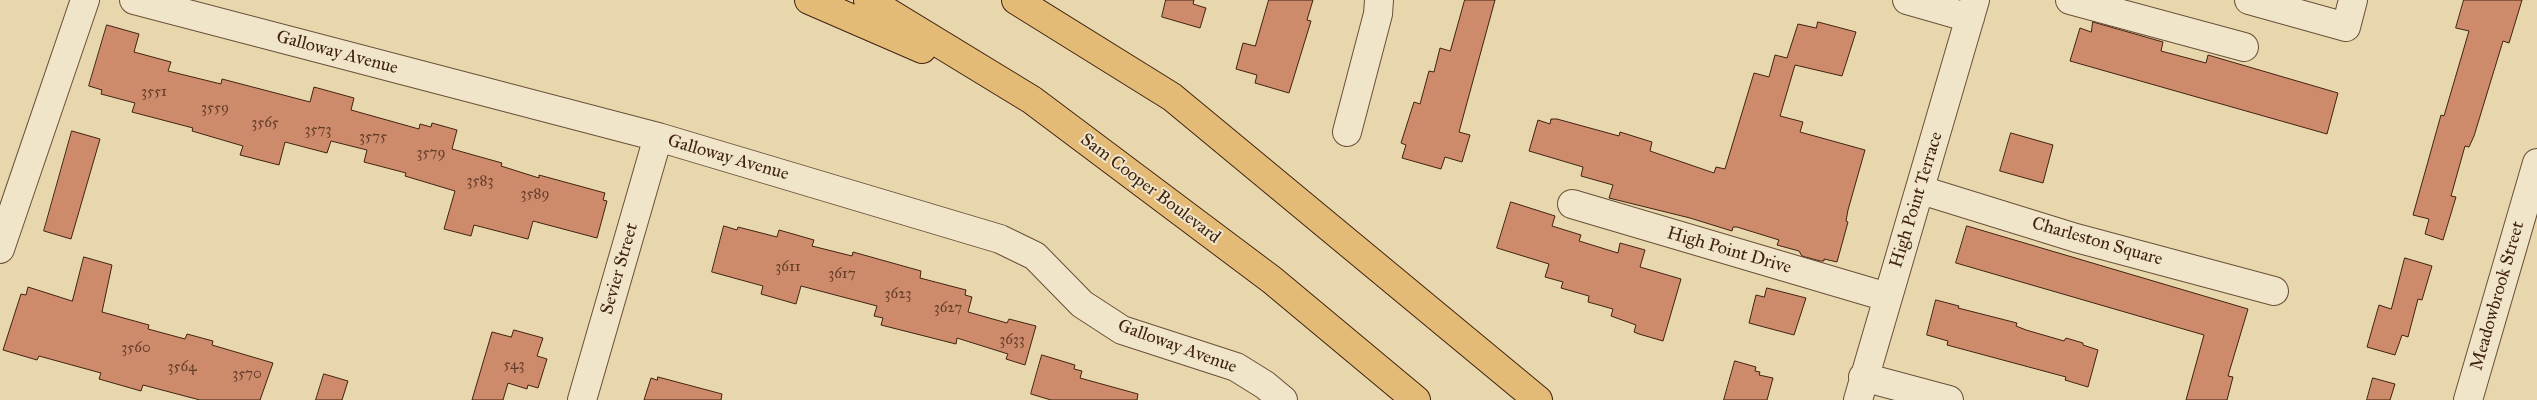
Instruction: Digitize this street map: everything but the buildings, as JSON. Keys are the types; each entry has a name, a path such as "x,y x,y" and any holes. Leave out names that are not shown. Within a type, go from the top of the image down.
{"highway":[{"path":"809,0 860,21 1032,100"},
{"name":"Sam Cooper Boulevard","path":"868,0 1032,100 1272,280 1416,400"},
{"path":"1016,0 1172,97"},
{"path":"1043,0 1172,97 1538,400"}],"street":[{"path":"0,249 85,0"},
{"name":"Galloway Avenue","path":"134,0 658,137 1000,238 1034,256 1082,304 1122,330 1236,367 1265,385 1283,400"},
{"path":"1346,132 1378,14 1379,0"},
{"path":"1907,0 1972,9"},
{"path":"2070,0 2244,46"},
{"path":"2249,0 2346,27 2353,0"},
{"name":"High Point Terrace","path":"1860,388 1921,190 1972,9"},
{"name":"Sevier Street","path":"582,400 658,137"},
{"name":"Meadowbrook Street","path":"2468,400 2537,162"},
{"name":"Charleston Square","path":"1921,190 2076,238 2274,291"},
{"name":"High Point Drive","path":"1572,204 1887,297"},
{"path":"1860,388 1949,400"}]}
